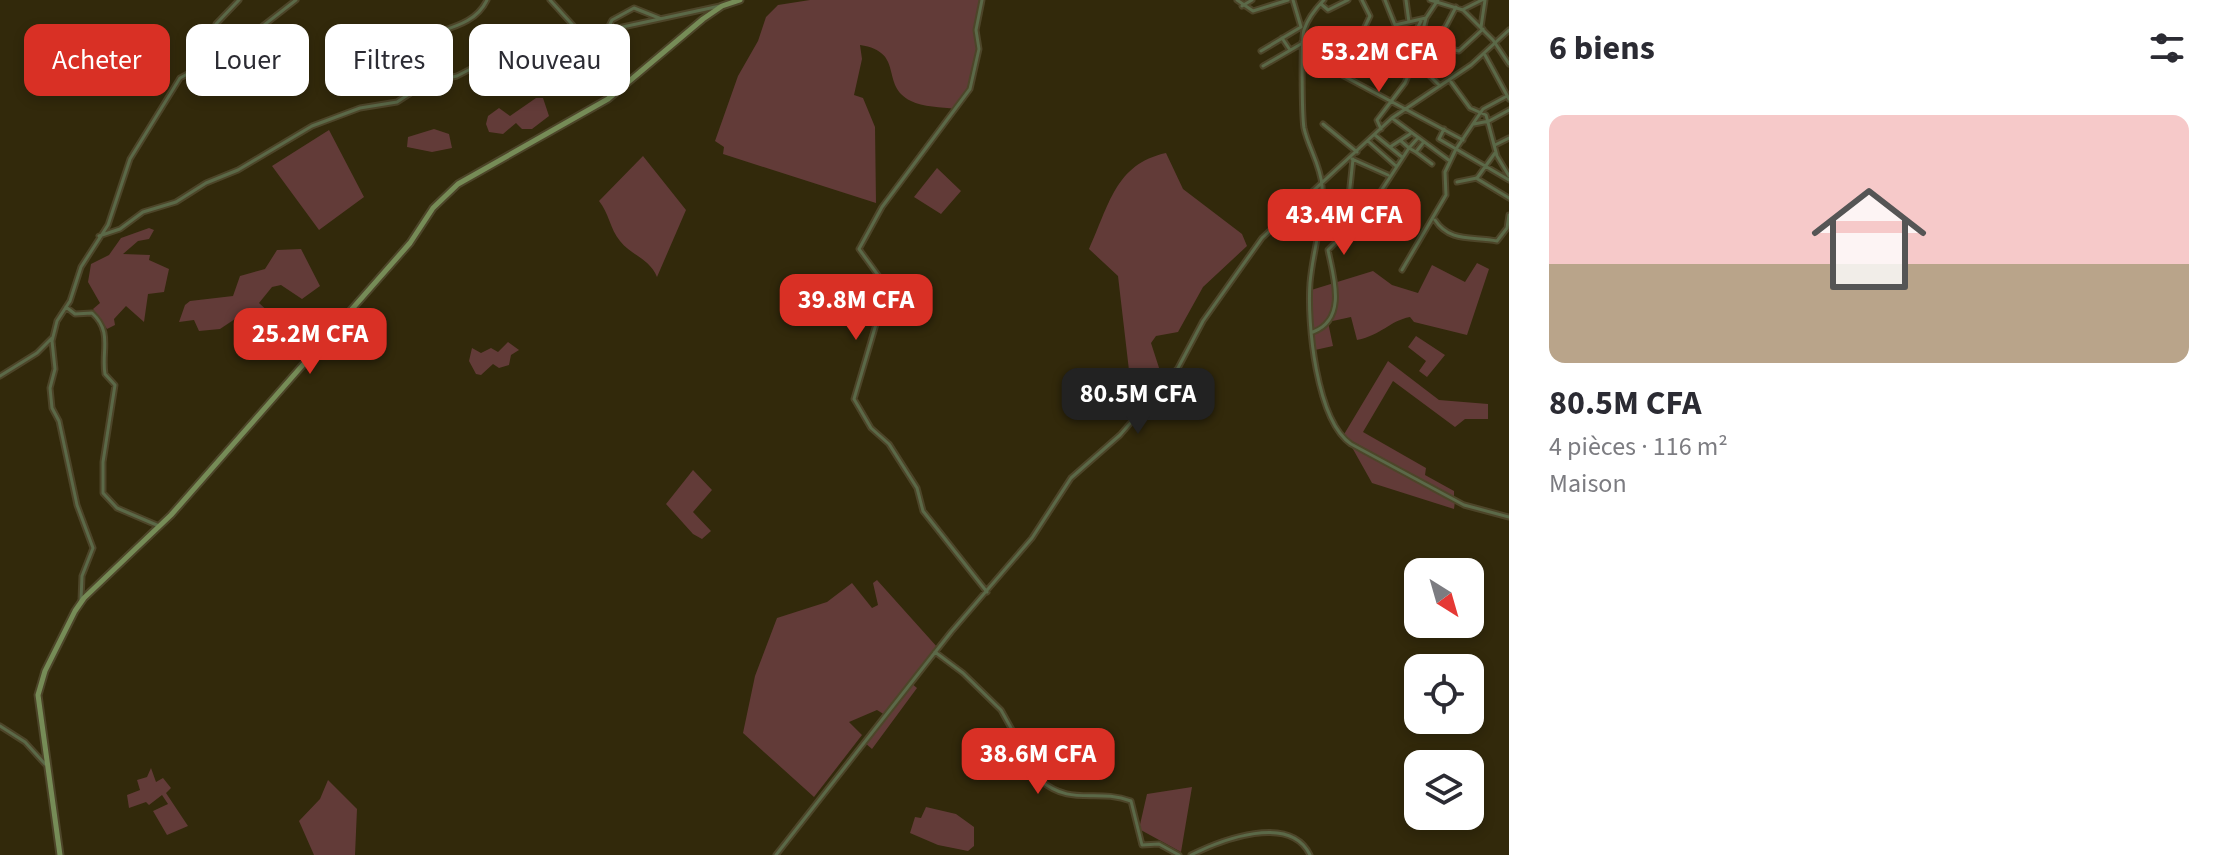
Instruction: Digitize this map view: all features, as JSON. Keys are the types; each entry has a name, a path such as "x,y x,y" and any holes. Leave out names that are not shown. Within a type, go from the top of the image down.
{"street":[{"path":"216,24 239,0"},
{"path":"265,24 296,0"},
{"path":"453,27 479,12 487,0"},
{"path":"550,0 572,24"},
{"path":"630,26 740,0"},
{"path":"982,0 976,30 979,49 970,89 882,207 859,249 883,282 879,314 854,399 871,428 889,444 917,488 923,511 987,592"},
{"path":"1237,0 1242,6 1255,11 1301,0"},
{"path":"1242,6 1252,0"},
{"path":"1261,51 1302,29 1322,2 1328,10 1348,0"},
{"path":"1263,66 1302,43 1345,39 1363,31 1370,16 1362,0"},
{"path":"1385,0 1393,24 1426,18"},
{"path":"1406,0 1409,22"},
{"path":"1430,0 1459,8 1482,28 1509,64"},
{"path":"1416,53 1424,50 1446,26 1461,0"},
{"path":"1429,44 1459,51 1482,28 1484,0 1459,8"},
{"path":"1292,2 1302,29 1303,121 1322,185 1322,224 1310,282 1313,332 1325,406 1344,439 1457,502 1509,517"},
{"path":"1381,129 1377,120 1405,83 1426,18 1437,2"},
{"path":"60,855 39,705 40,683 81,602 159,526 410,243 444,196 608,99 722,6"},
{"path":"610,24 634,8 662,20"},
{"path":"1421,21 1408,47 1416,53 1417,65 1440,86"},
{"path":"776,855 935,652 1048,517 1071,478 1120,435 1178,368 1203,321 1257,243 1352,159 1392,118 1485,55 1509,30"},
{"path":"1282,38 1290,50"},
{"path":"1402,270 1446,195 1445,172 1452,155 1483,112 1508,98 1485,55"},
{"path":"1304,57 1321,74 1340,74 1463,140"},
{"path":"81,602 82,576 93,548 72,490 59,421 52,408 53,338 57,321 76,289 81,267 108,225 130,159 154,117 186,73"},
{"path":"1450,81 1470,108 1483,112 1489,121 1495,152 1509,178"},
{"path":"1503,85 1509,82"},
{"path":"99,236 120,229 143,212 176,202 206,183 238,170 312,126 360,108 397,102 406,96"},
{"path":"1474,124 1489,121 1509,110"},
{"path":"1392,118 1450,161"},
{"path":"1323,124 1357,152"},
{"path":"1444,129 1439,139 1485,168 1509,178"},
{"path":"1394,147 1410,134"},
{"path":"1375,135 1389,147 1394,147 1402,157"},
{"path":"1495,145 1509,138"},
{"path":"1346,214 1370,208 1388,175 1417,139"},
{"path":"1368,141 1396,166"},
{"path":"1401,141 1432,164"},
{"path":"1416,152 1423,143"},
{"path":"1457,182 1476,178 1495,152"},
{"path":"1445,157 1452,155"},
{"path":"1352,159 1388,175"},
{"path":"1313,332 1324,326 1331,314 1337,283 1328,250 1343,237 1352,159"},
{"path":"1503,165 1509,162"},
{"path":"1476,178 1509,197"},
{"path":"1434,219 1440,228 1459,239 1499,241 1508,228 1509,215"},
{"path":"66,307 75,314 92,313 100,322 108,348 105,374 115,385 103,462 103,493 117,508 159,526"},
{"path":"0,376 37,353 53,338"},
{"path":"935,652 963,673 1001,710 1040,780 1049,788 1069,796 1113,797 1131,801 1142,845 1159,844 1179,855"},
{"path":"0,726 25,742 33,755 48,765"},
{"path":"1191,855 1245,833 1294,838 1306,846 1310,855"}],"shaded area":[{"path":"810,0 981,0 973,82 955,109 911,101 896,86 883,54 860,45 862,59 854,95 863,98 875,127 876,203 723,154 724,147 715,141 738,76 758,41 766,17 778,5"},
{"path":"536,98 543,98 549,116 532,129 522,129 516,123 503,134 489,132 486,124 488,116 499,108 510,116"},
{"path":"434,129 449,134 452,148 432,152 407,147 408,137"},
{"path":"329,130 364,197 319,230 272,166"},
{"path":"1166,153 1183,189 1242,234 1247,246 1203,287 1178,332 1156,336 1151,343 1161,374 1148,394 1137,388 1130,379 1118,276 1089,249 1124,177 1149,159"},
{"path":"643,156 686,210 657,277 650,266 620,241 599,201"},
{"path":"937,168 961,191 941,214 914,197"},
{"path":"149,228 154,230 149,239 138,241 123,254 150,255 149,260 169,269 164,292 148,294 144,322 126,306 114,319 115,325 107,329 93,309 100,303 88,282 91,264 109,255 121,238"},
{"path":"301,249 320,286 302,299 281,285 272,287 259,303 272,315 265,319 247,311 220,329 199,331 194,320 179,322 185,305 190,301 233,296 240,276 265,269 277,250"},
{"path":"1477,263 1489,269 1467,335 1414,322 1410,317 1357,340 1351,317 1328,322 1333,346 1315,350 1308,291 1373,271 1392,285 1418,293 1432,265 1465,282"},
{"path":"904,277 923,293 902,321 882,312 882,298"},
{"path":"1416,336 1445,355 1427,377 1419,371 1426,361 1408,347"},
{"path":"508,342 519,350 511,355 509,365 499,368 493,364 481,375 476,374 469,361 472,348 481,353 491,348 498,352"},
{"path":"1388,361 1439,400 1488,404 1488,419 1465,419 1455,427 1393,381 1363,432 1426,468 1425,475 1454,491 1454,498 1343,436"},
{"path":"1349,442 1455,501 1454,509 1372,483"},
{"path":"693,470 712,490 693,512 711,531 702,539 693,534 666,504"},
{"path":"877,580 938,648 911,683 917,688 872,749 864,742 885,715 877,710 849,722 862,735 814,797 743,733 755,676 777,618 827,602 852,583 872,608 878,605 873,583"},
{"path":"151,768 156,782 163,778 171,788 166,793 188,826 167,835 153,811 168,804 162,795 149,805 146,802 129,808 127,795 140,790 137,780 147,777"},
{"path":"328,780 357,809 355,855 314,855 299,821 320,799"},
{"path":"1192,787 1181,852 1139,829 1147,794"},
{"path":"926,807 956,814 974,827 974,846 968,851 938,845 910,833 915,817 921,818"}]}
